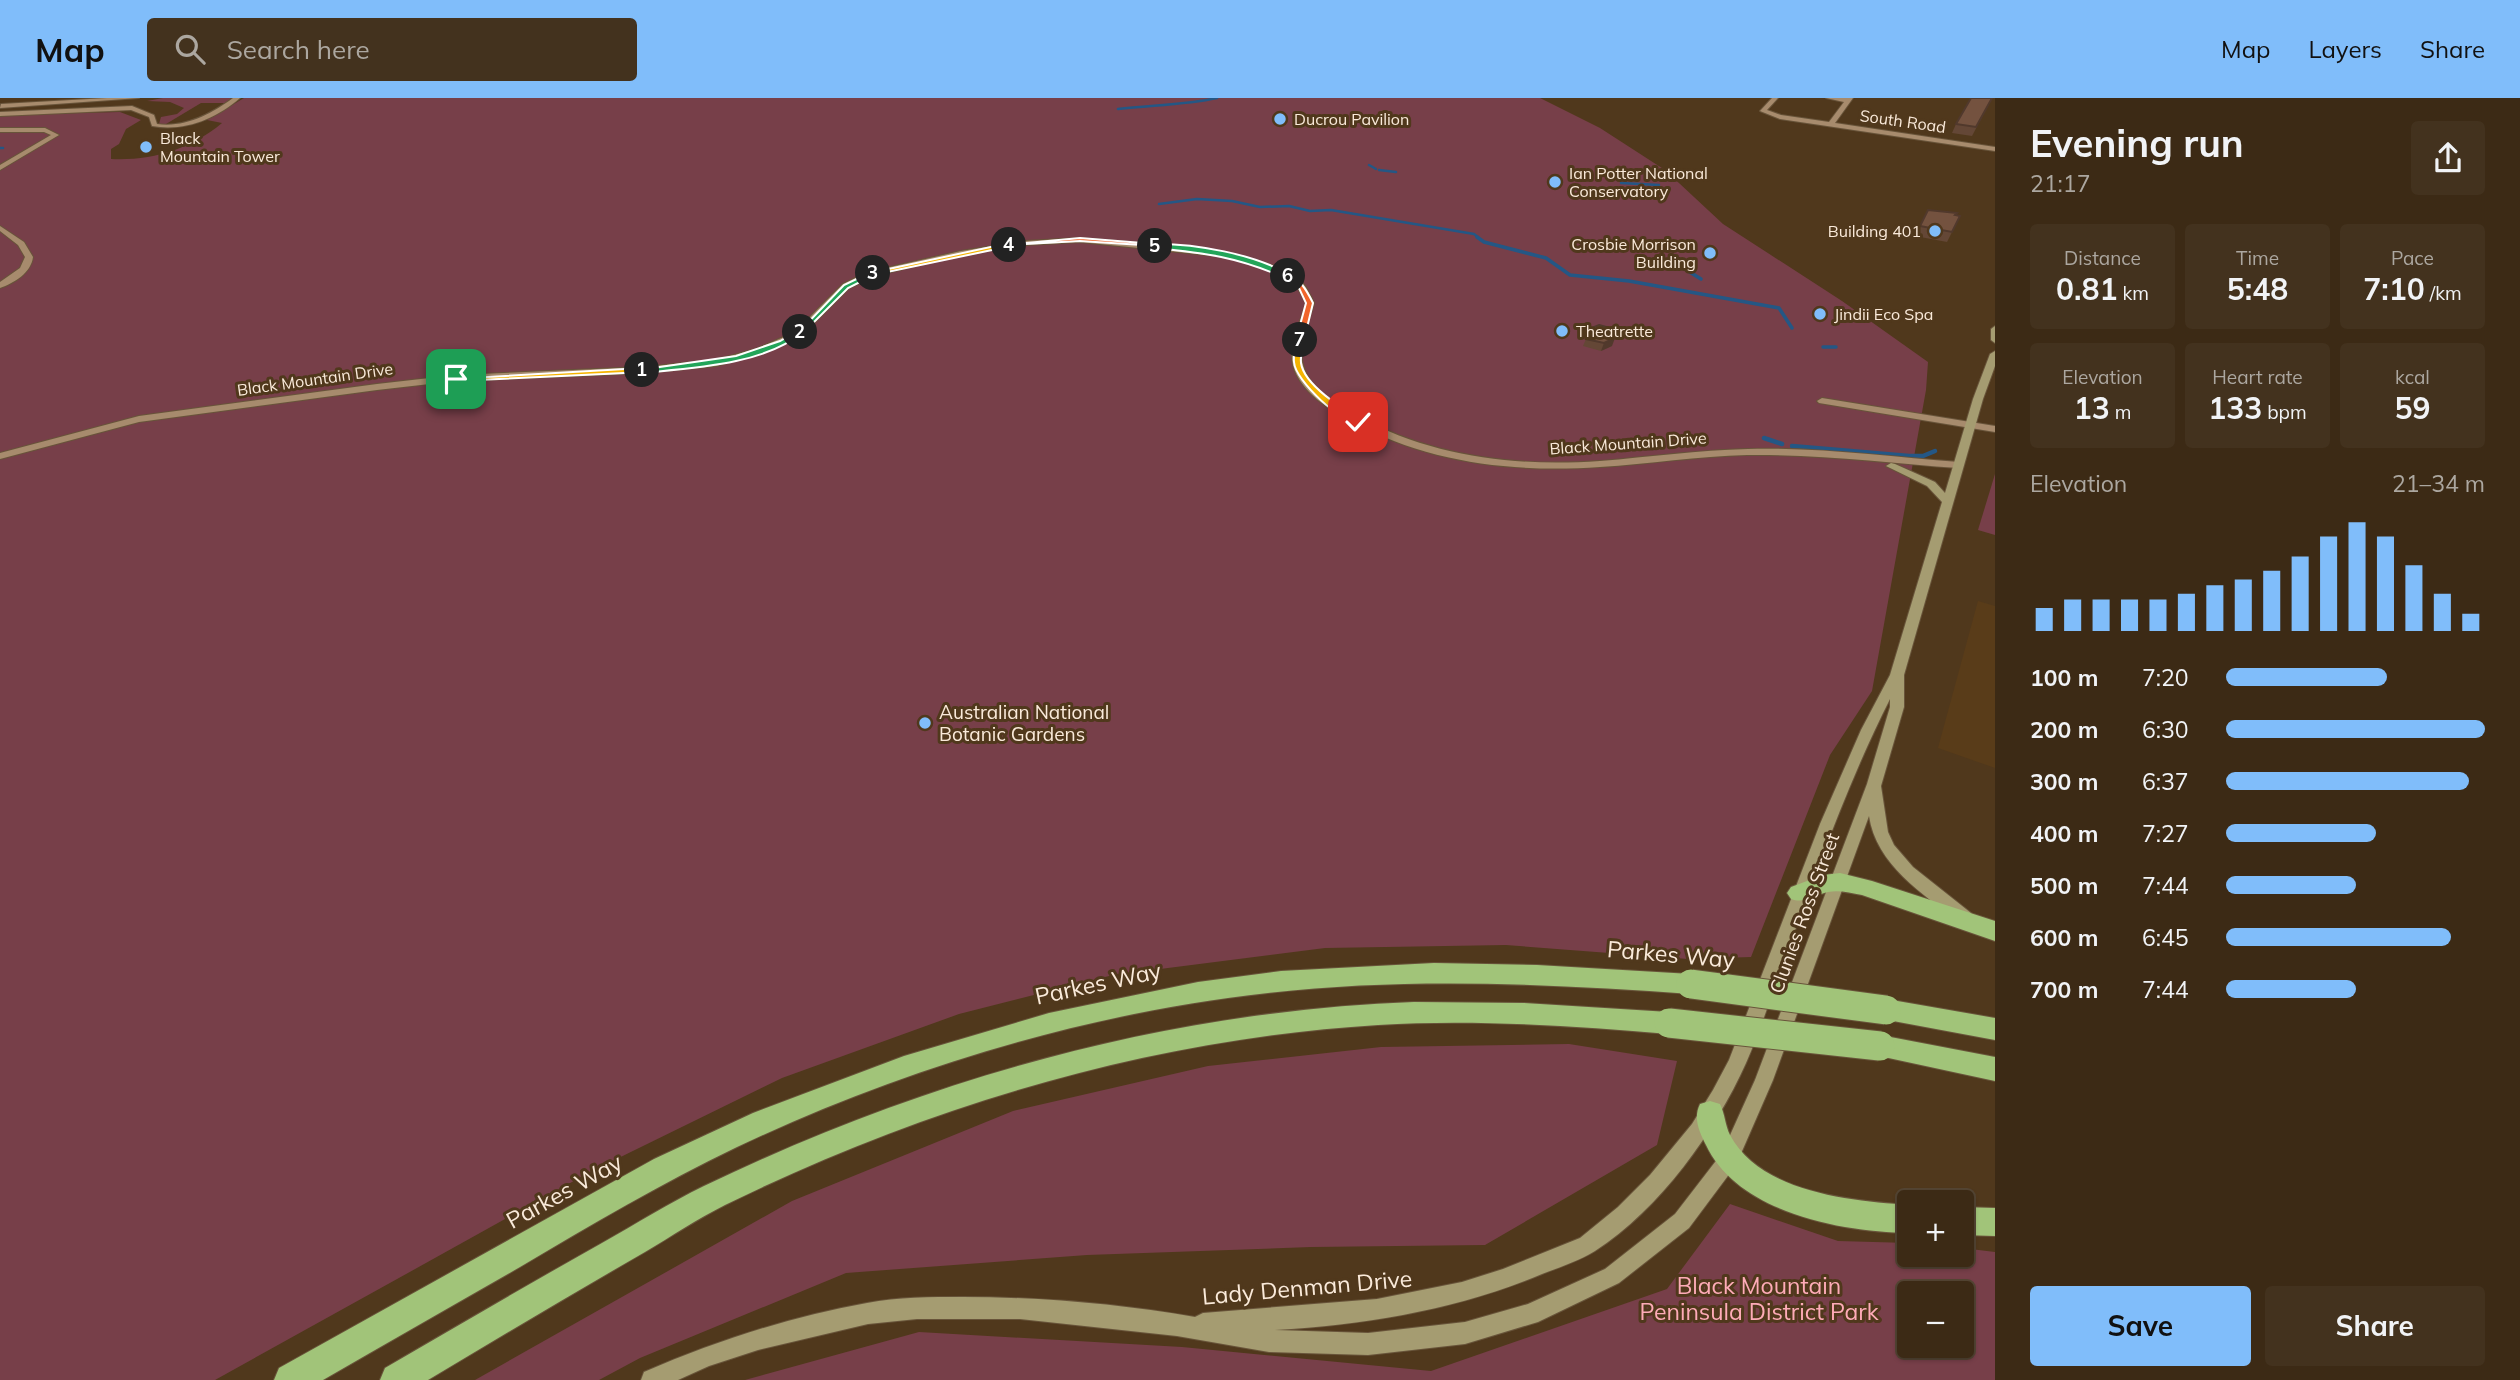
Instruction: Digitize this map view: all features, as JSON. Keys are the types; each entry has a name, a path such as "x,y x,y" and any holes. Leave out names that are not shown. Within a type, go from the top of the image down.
{"highway":[{"path":"1799,893 1823,884 1840,882 1864,887 1984,927"},
{"name":"Parkes Way","path":"291,1380 626,1188 762,1122 931,1057 1011,1033 1091,1014 1196,993 1277,981 1359,975 1545,974 1691,984 1886,1010 1995,1029"},
{"path":"397,1380 712,1197 823,1147 946,1099 1048,1068 1154,1042 1272,1023 1378,1014 1483,1012 1669,1023 1880,1046 1995,1069"},
{"path":"1710,1113 1711,1128 1729,1159 1743,1171 1789,1199 1827,1211 1897,1218"},
{"path":"1974,1221 1995,1222"}],"street":[{"path":"2,106 136,98"},
{"path":"0,113 132,108 152,116 155,125 170,127 197,121 237,98"},
{"name":"South Road","path":"1775,98 1762,109 1765,113 1995,149"},
{"path":"1829,98 1849,99"},
{"path":"1830,124 1849,99"},
{"path":"0,113 10,108 2,106"},
{"path":"0,130 45,130 56,135 0,168"},
{"path":"0,228 25,244 30,251 30,259 20,273 0,286"},
{"name":"Black Mountain Drive","path":"0,456 139,419 390,385 644,370 716,363 759,351 790,338 813,322 846,286 871,274 1002,246 1080,240 1218,253 1264,265 1293,279 1302,287 1310,303 1297,348 1297,364 1305,380 1333,407 1358,422 1419,446 1499,462 1564,466 1751,452 1958,469"},
{"path":"1995,329 1995,340"},
{"name":"Clunies Ross Street","path":"1710,1113 1729,1078 1773,969 1799,893 1846,779 1881,702 1897,676 1971,425 1995,354"},
{"path":"1822,401 1995,429"},
{"name":"Black Mountain Drive","path":"1868,460 1891,466 1958,469"},
{"path":"1891,466 1931,484 1948,502"},
{"name":"Clunies Ross Street","path":"1729,1159 1764,1080 1840,882 1897,707 1897,676"},
{"path":"1874,784 1882,838 1896,857 1919,881 1984,927"},
{"name":"Lady Denman Drive","path":"1177,1325 1328,1317 1415,1305 1504,1282 1591,1242 1636,1202 1668,1168 1710,1113"},
{"name":"Lady Denman Drive","path":"652,1380 707,1356 758,1339 867,1313 905,1309 972,1306 1020,1308 1177,1325 1269,1340 1368,1344 1465,1333 1530,1314 1612,1276 1682,1221 1729,1159"}],"shaded area":[{"path":"1978,601 1995,606 1995,768 1938,748"}],"green space":[{"path":"163,98 231,98 227,103 201,103 166,124 159,124 161,117 177,114 184,108 170,102 147,101"},
{"name":"Australian National Botanic Gardens","path":"244,98 1540,98 1600,128 1665,170 1723,224 1842,301 1928,362 1926,390 1872,691 1830,755 1751,957 1688,959 1506,945 1325,948 1113,975 959,1014 782,1078 590,1172 215,1380 0,1380 0,132 39,132 47,128 0,128 0,115 120,112 141,120 126,129 119,144 111,149 111,159 141,158 170,152 197,140 222,123 207,120"},
{"path":"1995,474 1995,535 1978,530"},
{"path":"1569,1044 1677,1061 1657,1145 1485,1245 1311,1247 1087,1255 846,1273 640,1358 599,1380 475,1380 792,1201 1013,1111 1208,1066 1381,1047"},
{"name":"Black Mountain Peninsula District Park","path":"1730,1204 1838,1241 1897,1243 1897,1267 1974,1267 1974,1249 1995,1252 1995,1380 745,1380 919,1332 1182,1347 1431,1371 1667,1289"}],"building":[{"path":"1971,98 1992,98 1976,127 1956,124"},
{"path":"1928,210 1957,213 1955,215 1960,216 1952,232 1920,226"},
{"path":"1599,325 1614,329 1615,338 1604,343 1586,339 1594,327"}],"waterway":[{"path":"1118,109 1217,98"},
{"path":"1369,165 1376,169"},
{"path":"1379,170 1396,172"},
{"path":"1621,183 1659,185"},
{"path":"1159,204 1197,199 1232,201 1260,207 1289,206 1310,211 1331,210 1474,234 1479,238"},
{"path":"1477,237 1484,242 1546,258 1570,275 1629,281 1779,308 1792,328"},
{"path":"1680,266 1701,279"},
{"path":"1823,347 1836,347"},
{"path":"1764,438 1782,444"},
{"path":"1792,446 1909,456 1923,456 1935,451"}],"place":[{"name":"Ducrou Pavilion","path":"1280,119"},
{"name":"Black Mountain Tower","path":"146,147"},
{"name":"Ian Potter National Conservatory","path":"1555,182"},
{"name":"Building 401","path":"1935,231"},
{"name":"Crosbie Morrison Building","path":"1710,253"},
{"name":"Jindii Eco Spa","path":"1820,314"},
{"name":"Theatrette","path":"1562,331"},
{"name":"Australian National Botanic Gardens","path":"925,723"}],"route":[{"path":"456,379 644,370 716,363 782,343 798,334 813,322 846,286 871,274 889,268 1002,246 1050,240 1080,240 1208,251 1250,260 1293,279 1302,287 1310,303 1297,348 1297,364 1305,380 1317,394 1358,422"}]}
